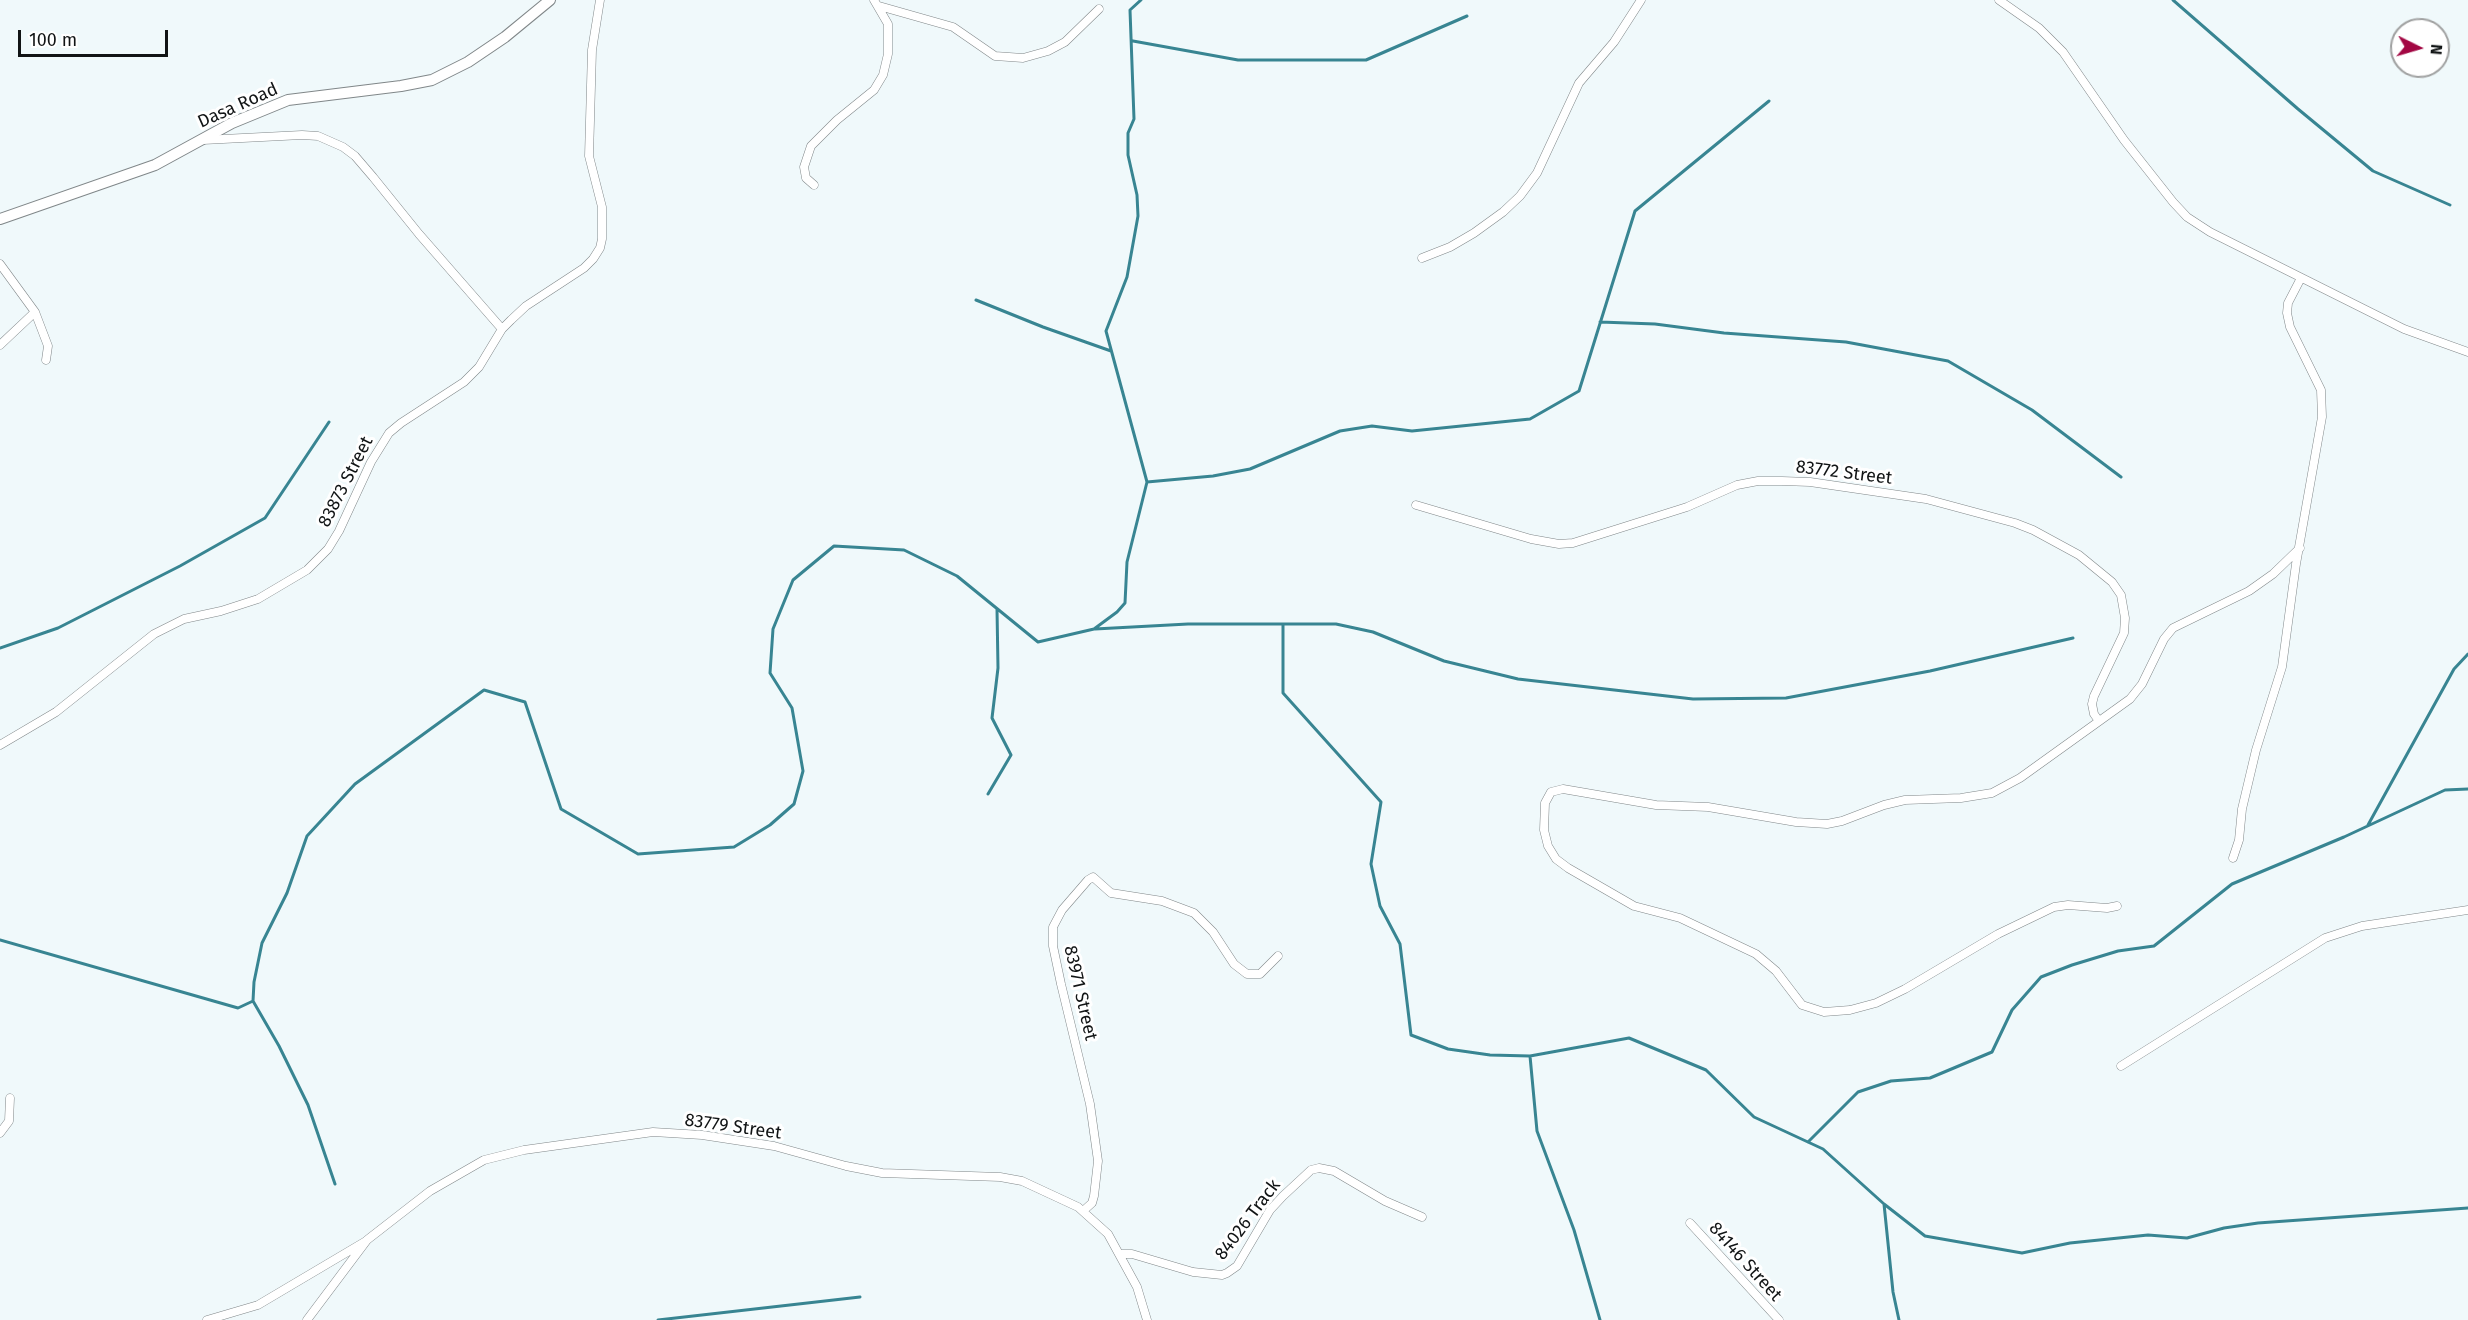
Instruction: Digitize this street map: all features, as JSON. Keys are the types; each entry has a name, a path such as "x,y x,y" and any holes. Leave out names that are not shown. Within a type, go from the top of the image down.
{"street":[{"name":"Dasa Road","path":"0,219 155,165 232,123 288,100 401,86 440,77 468,62 505,37 550,0"},
{"name":"83873 Street","path":"0,745 56,712 154,634 184,620 258,599 307,570 328,549 339,531 371,462 389,433 464,382 485,359 502,329 526,306 584,268 600,248 602,239 602,207 590,167 589,147 592,50 600,0"},
{"path":"1422,258 1450,247 1474,233 1503,212 1520,196 1536,173 1579,83 1614,42 1641,0"},
{"path":"1999,0 2039,28 2063,52 2124,140 2187,217 2301,278 2404,329 2468,352"},
{"path":"877,3 953,27 995,56 1023,58 1048,51 1065,42 1099,9"},
{"path":"814,185 806,178 804,167 811,146 837,120 874,90 882,75 888,54 888,24 877,3"},
{"path":"202,140 219,141 302,135 318,136 343,147 361,163 502,329"},
{"path":"0,264 35,312 48,346 46,360"},
{"path":"2233,858 2239,840 2242,809 2256,750 2282,667 2323,400 2316,378 2290,327 2288,303 2301,278"},
{"path":"0,345 35,312"},
{"name":"83772 Street","path":"1416,505 1531,539 1559,544 1574,543 1687,507 1737,485 1758,481 1782,481 1810,482 1926,500 2014,523 2033,530 2079,555 2112,582 2121,595 2125,618 2124,633 2092,704 2094,714 2099,721"},
{"path":"2117,906 2107,908 2067,905 2054,908 1998,934 1905,989 1876,1003 1850,1010 1824,1012 1802,1005 1776,971 1756,954 1680,918 1634,906 1568,868 1552,854 1544,830 1545,802 1555,789 1582,791 1656,805 1708,807 1815,824 1842,821 1884,805 1905,800 1978,796 2011,784 2136,693 2164,639 2173,628 2256,587 2300,548"},
{"name":"83971 Street","path":"1083,1211 1087,1210 1094,1196 1098,1161 1090,1104 1060,984 1053,946 1053,927 1062,910 1088,880 1093,878 1111,893 1162,901 1194,913 1213,932 1234,964 1247,974 1260,974 1278,956"},
{"path":"2121,1066 2325,938 2355,927 2468,910"},
{"path":"0,1133 9,1121 10,1098"},
{"name":"83779 Street","path":"307,1320 367,1240 430,1191 484,1160 547,1146 653,1132 702,1135 774,1146 882,1173 1022,1181 1045,1190 1083,1211 1108,1234 1137,1287 1147,1320"},
{"name":"84026 Track","path":"1119,1254 1132,1254 1193,1272 1227,1274 1237,1266 1270,1210 1311,1170 1319,1168 1334,1172 1385,1201 1422,1217"},
{"name":"84146 Street","path":"1690,1223 1779,1320"},
{"path":"207,1320 258,1305 367,1240"}],"waterway":[{"path":"0,940 238,1008 253,1001 254,982 262,943 287,893 307,836 355,784 484,690 525,702 561,809 638,854 734,847 770,825 794,804 803,771 792,708 770,673 773,629 793,580 834,546 904,550 957,576 1038,642 1094,629 1117,612 1125,603 1127,562 1147,482 1106,331 1127,277 1138,216 1137,195 1128,155 1128,133 1134,119 1130,10 1141,0"},
{"path":"2173,0 2373,171 2450,205"},
{"path":"1133,41 1238,60 1366,60 1467,16"},
{"path":"1147,482 1213,476 1250,469 1340,431 1372,426 1412,431 1530,419 1579,391 1635,211 1769,101"},
{"path":"976,300 1111,351"},
{"path":"1600,322 1655,324 1724,333 1846,342 1948,361 2032,410 2121,477"},
{"path":"0,648 58,628 180,566 265,518 329,422"},
{"path":"988,794 1011,755 992,718 998,668 997,609"},
{"path":"1095,629 1188,624 1336,624 1373,632 1444,661 1518,679 1693,699 1786,698 1930,671 2073,638"},
{"path":"1283,624 1283,693 1381,802 1371,864 1380,906 1400,944 1411,1035 1448,1049 1490,1055 1530,1056 1629,1038 1706,1070 1754,1117 1823,1149 1884,1204 1925,1236 2022,1253 2070,1243 2148,1235 2187,1238 2224,1228 2258,1223 2468,1208"},
{"path":"2368,825 2454,669 2468,654"},
{"path":"1808,1142 1858,1092 1891,1081 1930,1078 1992,1052 2012,1010 2041,977 2118,951 2154,946 2232,884 2344,837 2445,790 2468,789"},
{"path":"253,1001 279,1046 308,1105 335,1184"},
{"path":"1530,1056 1537,1131 1574,1230 1600,1320"},
{"path":"1884,1204 1893,1292 1899,1320"},
{"path":"658,1320 860,1297"}]}
